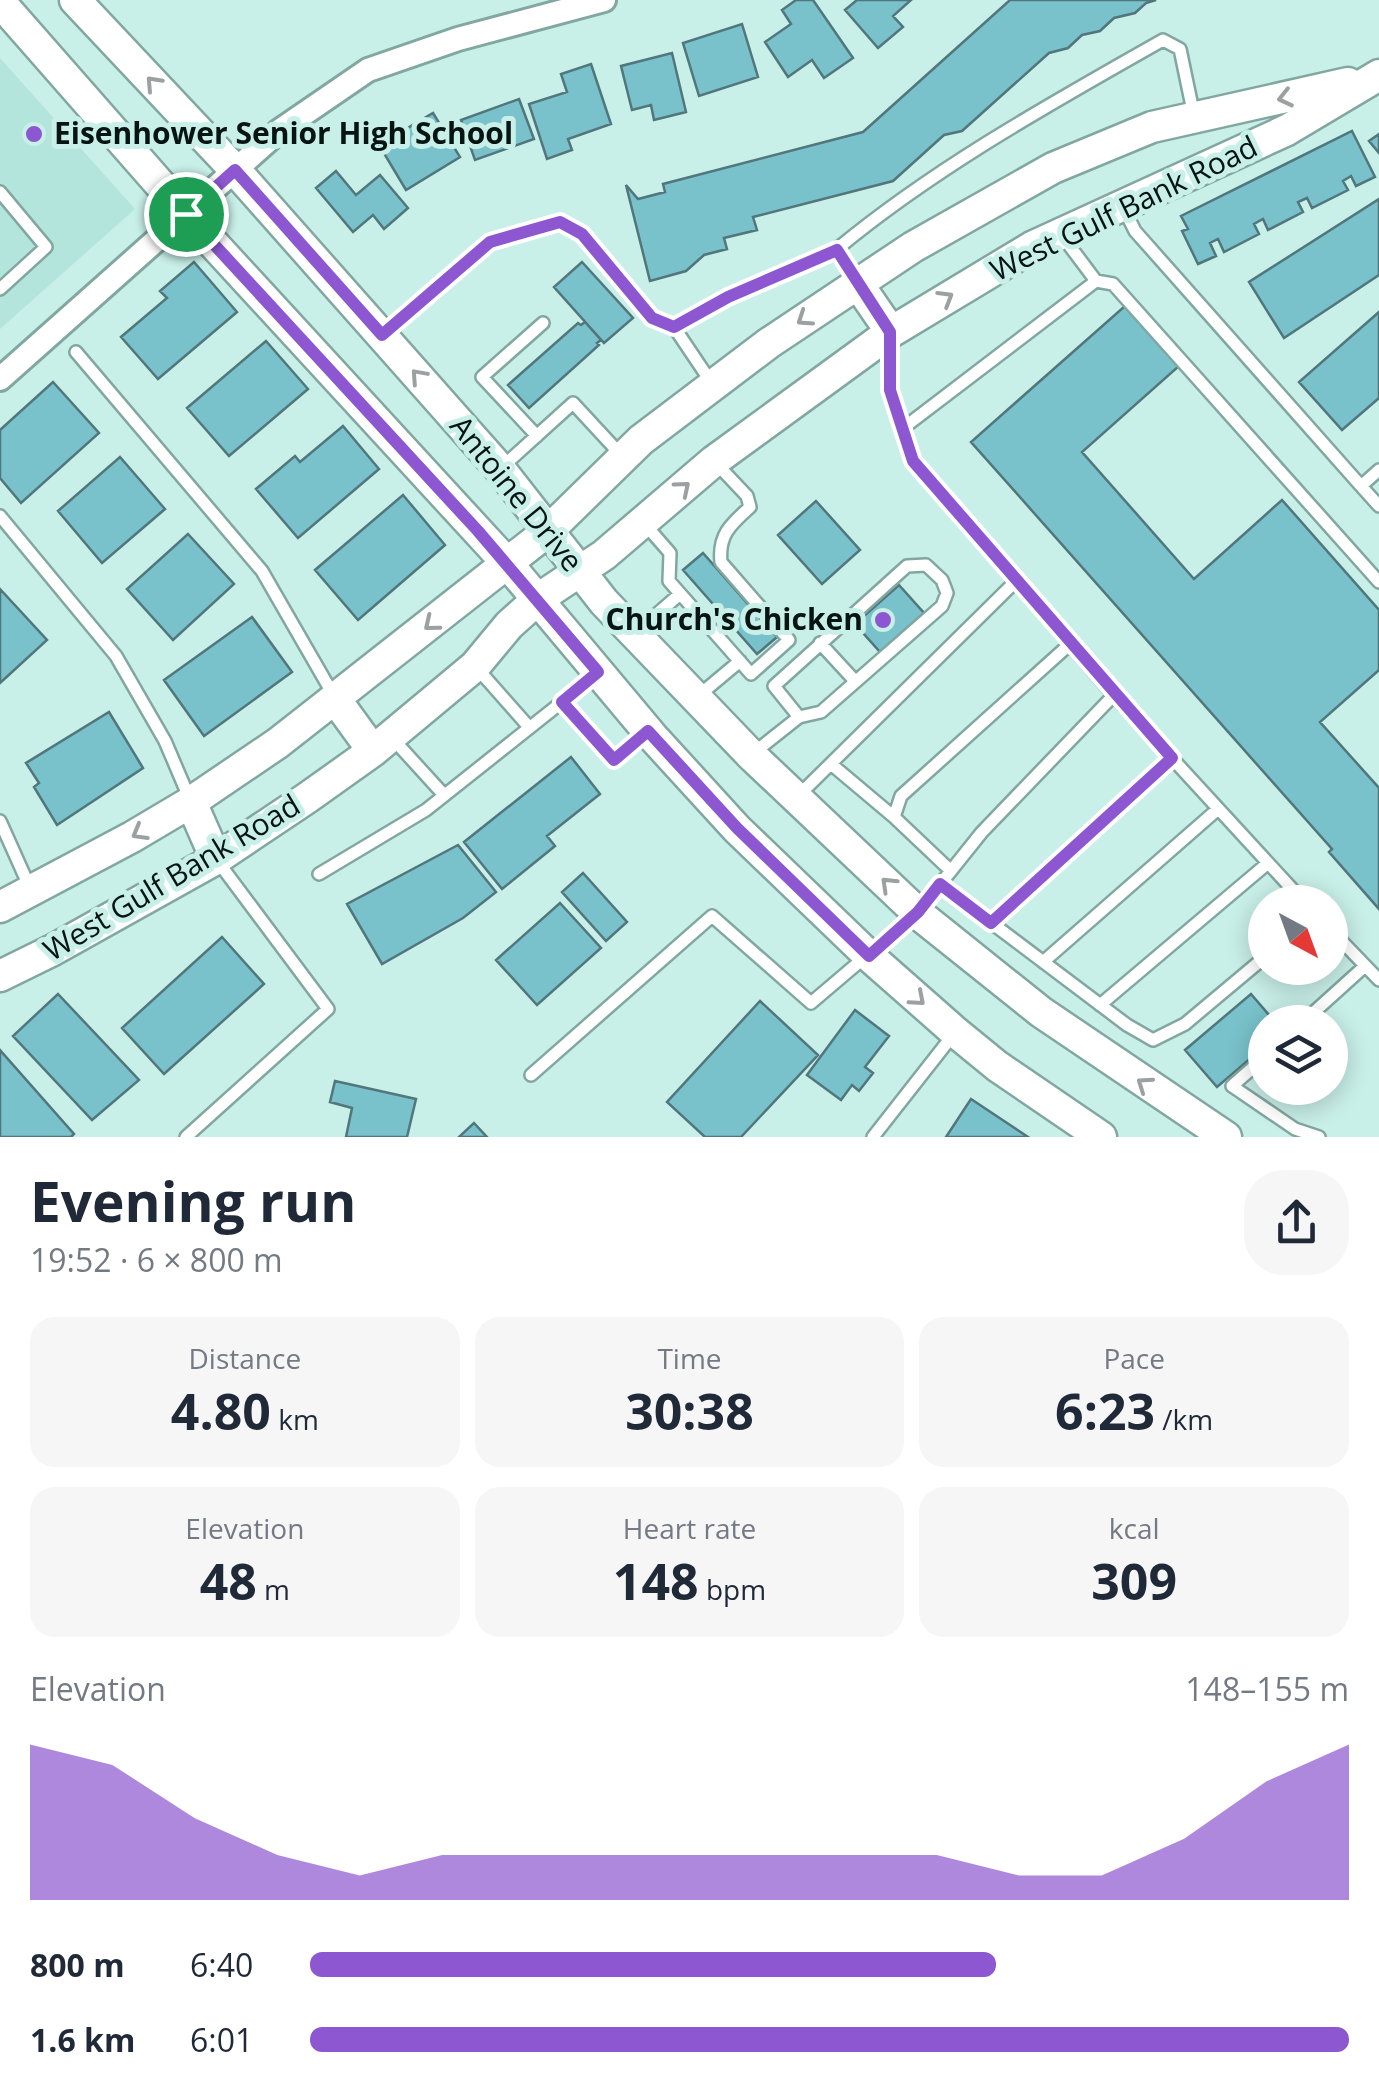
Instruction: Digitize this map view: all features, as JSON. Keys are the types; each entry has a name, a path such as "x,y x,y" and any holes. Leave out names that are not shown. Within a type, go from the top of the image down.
{"main road":[{"name":"Antoine Drive","path":"76,0 235,170 500,469 634,634 751,755 918,912 1040,1012 1226,1137"},
{"name":"Antoine Drive","path":"0,2 186,214 507,563 648,731 737,828 869,956 956,1032 997,1066 1101,1137"},
{"name":"West Gulf Bank Road","path":"0,907 191,802 336,700 548,531 622,456 769,343 913,247 1053,168 1152,127 1346,84 1379,73"},
{"name":"West Gulf Bank Road","path":"0,976 216,859 382,744 475,666 509,625 538,599 580,572 714,461 890,332 1032,247 1287,130 1379,73"},
{"path":"858,284 890,332"},
{"path":"336,700 382,744"},
{"path":"191,802 216,859"}],"street":[{"path":"0,379 278,130 368,70 458,39 604,0"}],"lane":[{"path":"674,327 728,297 837,250 873,220 1020,123 1163,40 1180,49 1194,118"},
{"path":"0,192 46,247 0,289"},
{"path":"1122,206 1135,232 1379,506"},
{"path":"382,335 490,242 560,222 582,234 652,318 674,327 713,386"},
{"path":"1061,234 1096,282"},
{"path":"837,250 858,284"},
{"path":"902,429 1096,282 1112,284 1379,582"},
{"path":"537,436 482,377 542,323"},
{"path":"890,332 890,390 913,461 1114,695 1288,885"},
{"path":"76,352 262,571 336,700"},
{"path":"500,469 573,404 622,456"},
{"path":"643,522 670,553 668,581 751,674 789,640 720,562 719,546 728,527 750,507 747,496 714,461"},
{"path":"1361,486 1379,470"},
{"path":"0,516 116,656 166,741 191,802"},
{"path":"751,755 799,718 821,712 942,606 947,592 942,580 926,564 906,566 774,686 799,718"},
{"path":"797,797 1016,581"},
{"path":"634,634 680,594"},
{"path":"820,644 855,681"},
{"path":"894,817 900,796 1070,644"},
{"path":"695,698 740,661"},
{"path":"475,666 529,728"},
{"path":"319,874 426,810 598,672"},
{"path":"531,1075 712,916 811,1004 918,912 982,832 1114,695"},
{"path":"562,702 614,760 648,731"},
{"path":"382,744 444,796"},
{"path":"991,923 1172,758"},
{"path":"831,764 951,871"},
{"path":"1043,962 1218,809"},
{"path":"0,820 32,892"},
{"path":"186,1137 328,1009 216,859"},
{"path":"1100,1006 1268,864"},
{"path":"940,884 1100,1006 1153,1040 1185,1024 1248,971"},
{"path":"1348,948 1379,980"},
{"path":"1322,1005 1366,966"},
{"path":"873,1137 956,1032"},
{"path":"1248,1072 1232,1086 1248,1097"},
{"path":"1260,1105 1295,1129 1319,1137"}],"shaded area":[{"name":"Eisenhower Senior High School","path":"0,58 135,209 0,329"}],"building":[{"path":"796,0 813,0 853,58 824,78 812,60 788,77 765,42 791,24 782,10"},
{"path":"857,0 911,0 893,16 903,27 878,48 845,10"},
{"path":"1010,0 1156,0 1135,13 1114,18 1100,31 1082,35 1068,48 1049,53 962,131 944,135 893,181 753,217 757,230 724,238 727,249 704,255 686,271 650,281 626,185 638,199 665,192 663,184 863,132"},
{"path":"742,24 758,77 699,96 683,43"},
{"path":"672,53 686,112 654,120 651,105 632,110 621,66"},
{"path":"591,64 611,124 568,139 572,150 547,159 529,104 567,92 561,74"},
{"path":"519,99 534,139 475,160 461,120"},
{"path":"433,113 460,157 406,190 379,145"},
{"path":"1352,131 1375,177 1356,186 1351,176 1343,181 1348,190 1312,208 1307,198 1298,202 1303,212 1268,230 1263,219 1254,224 1259,234 1224,252 1218,239 1210,243 1216,256 1198,264 1182,231 1188,229 1181,216"},
{"path":"1379,134 1379,153 1369,141"},
{"path":"336,171 356,195 380,175 408,208 384,229 373,215 353,232 316,188"},
{"path":"1379,199 1379,275 1284,338 1249,282"},
{"path":"194,262 237,312 158,379 121,337 167,298 160,291"},
{"path":"582,262 633,318 604,343 554,287"},
{"path":"1125,306 1179,366 1082,452 1194,579 1282,500 1379,610 1379,670 1320,722 1379,788 1379,909 1329,852 1332,849 971,442"},
{"path":"1379,312 1379,398 1342,430 1299,382"},
{"path":"585,322 601,340 599,345 529,408 508,385 578,323"},
{"path":"266,341 308,389 229,456 187,408"},
{"path":"53,382 99,433 21,503 0,478 0,430"},
{"path":"343,426 379,469 298,538 256,489 295,456 300,462"},
{"path":"120,457 165,509 102,563 58,511"},
{"path":"403,495 445,545 358,620 315,570"},
{"path":"816,501 860,550 822,584 778,535"},
{"path":"188,534 234,584 173,640 127,589"},
{"path":"703,553 777,637 757,654 683,570"},
{"path":"899,585 924,613 880,652 855,624"},
{"path":"0,589 47,640 0,683"},
{"path":"252,617 292,672 204,736 164,680"},
{"path":"109,712 143,768 57,825 34,787 39,783 26,763"},
{"path":"571,757 600,794 547,836 555,846 502,889 464,842"},
{"path":"458,845 496,892 463,918 382,964 347,904"},
{"path":"583,873 627,922 606,941 562,892"},
{"path":"560,903 601,948 537,1005 496,960"},
{"path":"222,937 264,984 164,1074 122,1028"},
{"path":"58,994 139,1080 92,1120 13,1036"},
{"path":"1251,994 1260,1005 1248,1005 1248,1061 1217,1087 1185,1050"},
{"path":"760,1001 818,1055 741,1137 705,1137 667,1102"},
{"path":"855,1010 889,1036 865,1067 873,1073 859,1091 852,1085 841,1100 807,1075"},
{"path":"0,1050 74,1134 71,1137 0,1137"},
{"path":"335,1081 416,1099 407,1137 346,1137 352,1108 330,1102"},
{"path":"971,1099 1028,1137 946,1137"},
{"path":"474,1123 487,1137 459,1137"}],"place":[{"name":"Eisenhower Senior High School","path":"34,134"},
{"name":"Church's Chicken","path":"883,620"}],"route":[{"path":"235,170 382,335 490,242 560,222 582,234 652,318 674,327 728,297 837,250 890,332 890,390 913,461 1172,758 991,923 940,884 918,912 869,956 737,828 648,731 614,760 562,702 598,672 478,531 186,214 235,170"}]}
